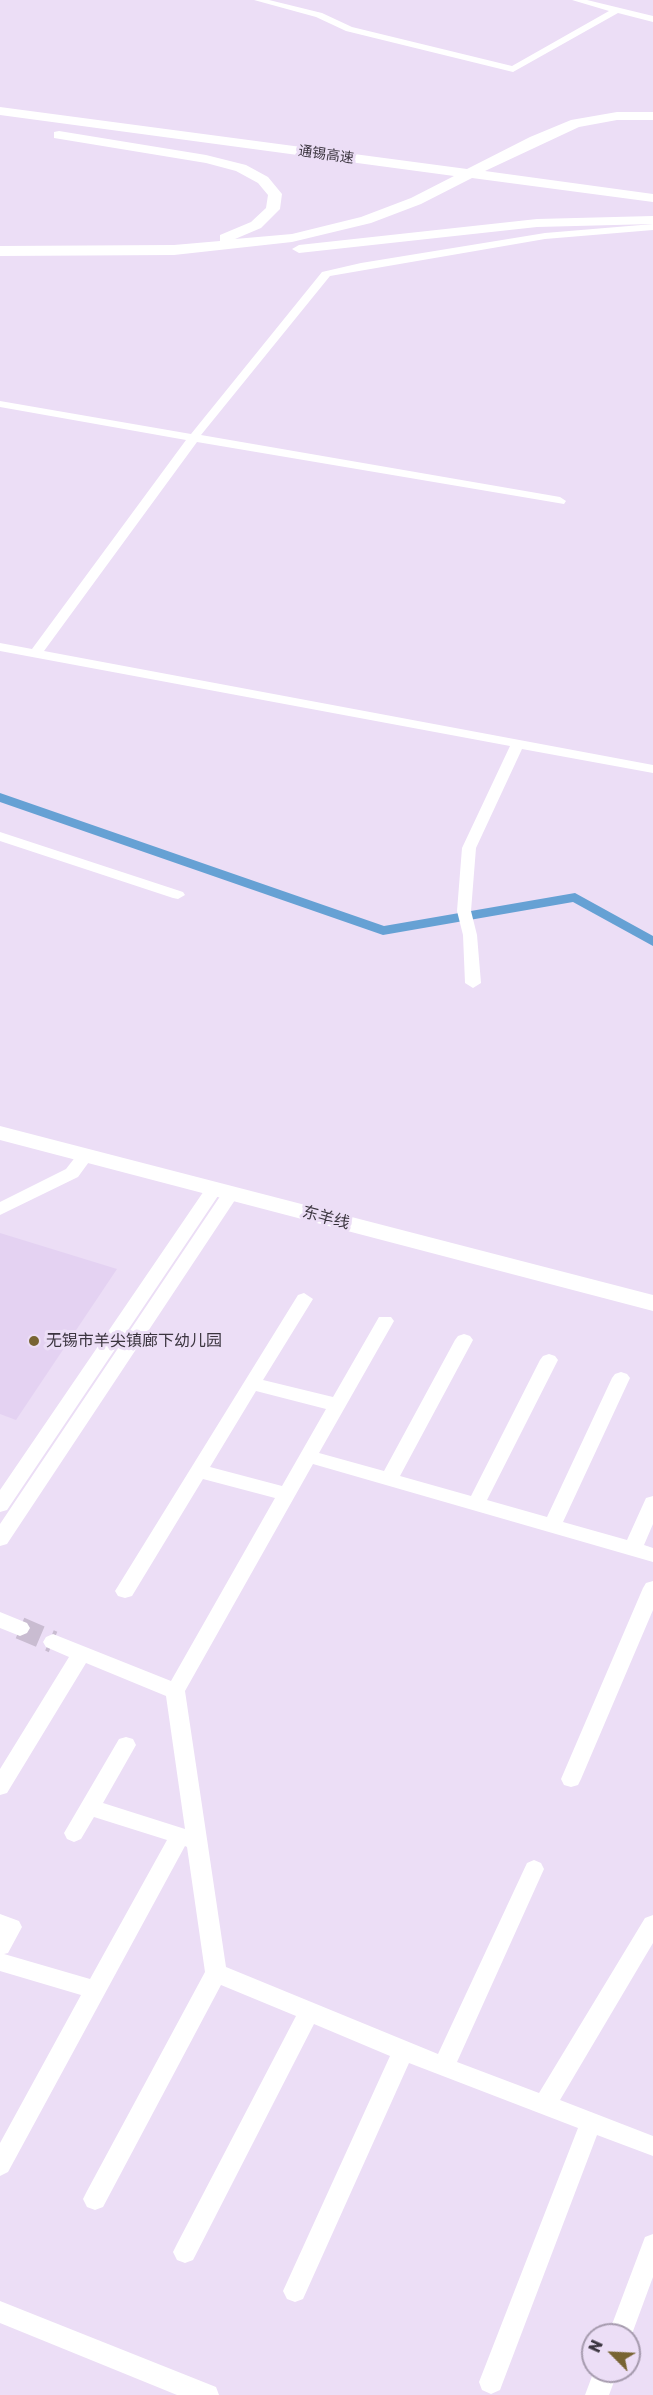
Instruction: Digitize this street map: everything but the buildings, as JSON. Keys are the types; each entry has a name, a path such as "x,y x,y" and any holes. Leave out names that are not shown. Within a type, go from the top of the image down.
{"highway":[{"name":"通锡高速","path":"0,111 653,198"},
{"path":"0,251 136,253 282,239 391,214 452,190 558,132 596,122 653,118"},
{"name":"通锡高速","path":"4,125 653,208"},
{"path":"44,133 225,163 262,180 274,194 273,209 267,217 243,232 188,245 136,253"},
{"path":"277,148 564,182 653,185"},
{"path":"0,258 337,246 537,223 653,220"}],"main road":[{"name":"东羊线","path":"0,1133 653,1303"}],"street":[{"path":"258,0 319,15 349,29 513,69 616,10"},
{"path":"576,0 653,19"},
{"path":"37,652 194,437 326,274 361,266 545,236 653,227"},
{"path":"0,404 560,501"},
{"path":"0,647 37,652 653,769"},
{"path":"473,983 470,935 464,911 469,848 518,745"},
{"path":"0,853 6,838 178,895"},
{"path":"0,1209 72,1173 86,1155"},
{"path":"0,1505 223,1191"},
{"path":"0,1539 223,1191"},
{"path":"126,1591 304,1299"},
{"path":"95,2199 216,1973 188,1839 175,1691 385,1321"},
{"path":"389,1479 464,1340"},
{"path":"476,1504 549,1360"},
{"path":"552,1526 621,1378"},
{"path":"252,1383 338,1405"},
{"path":"308,1456 653,1555"},
{"path":"199,1471 287,1494"},
{"path":"633,1549 653,1503"},
{"path":"571,1779 653,1588"},
{"path":"0,1620 20,1628"},
{"path":"53,1642 175,1691"},
{"path":"0,1787 82,1653"},
{"path":"74,1833 126,1745"},
{"path":"90,1807 188,1839"},
{"path":"0,2165 95,1990 188,1839"},
{"path":"443,2067 534,1869"},
{"path":"0,1923 11,1927 0,1946"},
{"path":"544,2105 653,1924"},
{"path":"0,1962 95,1990"},
{"path":"216,1973 443,2067 653,2146"},
{"path":"185,2252 309,2012"},
{"path":"295,2291 403,2051"},
{"path":"491,2382 591,2122"},
{"path":"624,2323 653,2245"},
{"path":"0,2312 207,2395"}],"shaded area":[{"name":"无锡市羊尖镇廊下幼儿园","path":"0,1233 117,1269 16,1420 0,1414"}],"waterway":[{"path":"0,797 383,931 575,897 653,942"}],"tunnel":[{"path":"20,1628 53,1642"}],"place":[{"name":"无锡市羊尖镇廊下幼儿园","path":"34,1341"}]}
